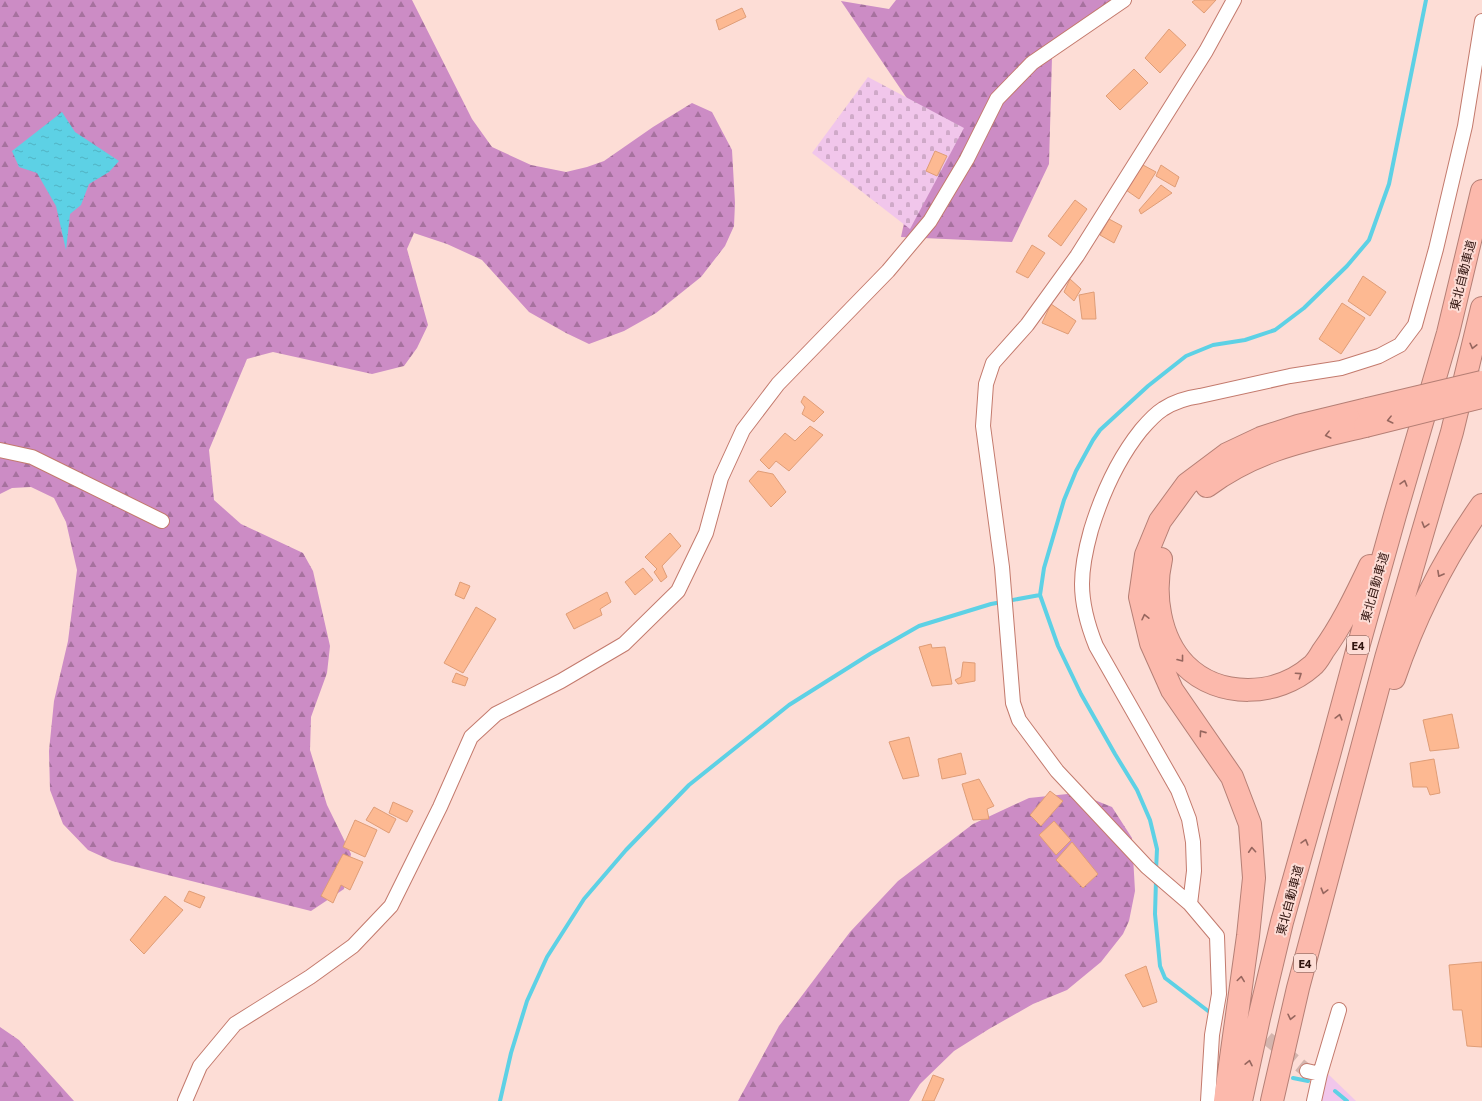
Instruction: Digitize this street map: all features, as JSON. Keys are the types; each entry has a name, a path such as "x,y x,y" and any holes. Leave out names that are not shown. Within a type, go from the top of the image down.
{"highway":[{"name":"東北自動車道","path":"1241,1101 1258,1018 1282,922 1330,755 1395,514 1448,333 1482,191"},
{"name":"E4","path":"1272,1101 1298,988 1388,651 1452,432 1482,308"},
{"path":"1395,514 1336,634 1313,665 1293,679 1269,688 1247,691 1225,687 1202,678 1185,665 1174,649 1164,630 1159,610 1157,592 1158,573 1169,537 1178,519 1191,502 1211,483 1223,474 1248,460 1367,418 1482,382"},
{"path":"1225,1101 1248,936 1254,878 1250,824 1232,777 1172,690 1151,643 1140,597 1146,555 1160,521 1187,484 1227,454 1262,438 1291,428 1367,418 1482,397"},
{"path":"1341,827 1399,663 1430,592 1466,527 1482,504"}],"street":[{"path":"185,1101 200,1066 235,1024 310,976 353,946 391,906 440,807 471,737 496,714 561,681 624,644 678,591 706,533 721,478 743,430 778,384 888,271 930,221 967,159 997,99 1032,63 1124,0"},
{"path":"1208,1101 1213,1027 1218,1000 1217,936 1190,904 1148,867 1057,771 1019,720 1013,703 1002,567 983,426 986,384 993,363 1027,326 1077,256 1206,51 1234,0"},
{"path":"1190,904 1194,861 1193,842 1186,812 1178,790 1096,646 1088,628 1084,611 1082,585 1083,564 1102,497 1128,446 1146,424 1161,409 1174,402 1185,398 1290,376 1341,368 1379,356 1400,345 1415,325 1436,249 1465,126 1482,21"},
{"path":"0,450 32,457 162,521"},
{"path":"1218,1000 1231,1008"},
{"path":"1314,1101 1314,1072 1339,1010"}],"green space":[{"path":"0,0 412,0 472,119 492,147 531,165 566,172 604,161 653,127 692,103 712,112 732,150 735,203 734,226 725,246 701,277 656,313 624,331 589,344 529,312 482,260 447,244 414,233 407,249 428,325 417,348 404,366 372,374 273,352 247,359 209,450 214,500 241,524 303,553 313,571 330,646 327,673 311,717 310,750 327,805 351,854 344,889 311,911 112,861 88,850 63,824 50,790 49,751 54,701 68,641 77,570 66,522 54,498 31,487 12,488 0,494"},
{"path":"896,0 1113,0 1052,57 1049,164 1012,242 901,237 925,125 841,1 889,9"},
{"path":"868,77 964,128 910,229 812,153"},
{"path":"1077,793 1112,807 1132,838 1135,891 1129,921 1123,934 1101,962 1067,990 1033,1004 954,1051 920,1084 909,1101 738,1101 779,1026 850,932 898,881 973,824 1029,798"},
{"path":"0,1027 19,1040 74,1101 0,1101"},
{"path":"1328,1074 1356,1101 1320,1101"}],"water":[{"path":"62,112 75,132 119,161 109,172 89,184 81,205 70,214 66,250 56,206 37,173 19,167 12,151"}],"building":[{"path":"1195,0 1216,0 1204,13 1192,2"},
{"path":"742,8 746,17 719,30 716,20"},
{"path":"1169,29 1186,45 1160,73 1145,58"},
{"path":"1134,69 1148,83 1120,110 1106,96"},
{"path":"935,151 947,156 937,176 926,171"},
{"path":"1143,165 1156,172 1139,199 1126,190"},
{"path":"1161,165 1179,177 1175,187 1156,176"},
{"path":"1161,185 1172,193 1141,214 1139,210"},
{"path":"1075,200 1087,209 1061,246 1048,236"},
{"path":"1109,219 1122,226 1114,243 1100,235"},
{"path":"1032,245 1045,253 1028,278 1016,272"},
{"path":"1363,276 1386,292 1370,316 1348,301"},
{"path":"1070,279 1081,289 1074,301 1064,292"},
{"path":"1094,292 1096,319 1082,319 1079,295"},
{"path":"1342,303 1365,318 1341,354 1319,339"},
{"path":"1051,304 1076,321 1068,334 1042,323"},
{"path":"804,396 824,412 814,422 802,414 805,407 801,402"},
{"path":"810,426 823,435 789,471 776,461 769,469 760,460 785,433 795,441"},
{"path":"758,471 773,474 786,492 771,507 749,481"},
{"path":"670,533 681,546 662,566 667,577 661,582 654,572 657,569 645,557"},
{"path":"643,568 653,580 635,595 625,582"},
{"path":"460,582 470,586 464,599 455,595"},
{"path":"607,592 611,602 600,609 602,615 574,629 566,614"},
{"path":"476,607 496,619 463,673 444,663"},
{"path":"931,644 932,648 945,647 952,684 932,686 919,647"},
{"path":"963,662 975,663 975,681 958,684 955,680 961,677"},
{"path":"456,673 468,678 465,686 452,682"},
{"path":"1452,714 1459,748 1430,751 1423,720"},
{"path":"909,737 919,776 903,779 889,742"},
{"path":"961,753 966,774 942,779 938,759"},
{"path":"1434,759 1440,793 1430,795 1427,787 1413,787 1410,763"},
{"path":"979,779 994,806 987,809 989,819 973,820 962,784"},
{"path":"1050,791 1063,801 1041,826 1030,815"},
{"path":"393,802 413,811 407,822 389,813"},
{"path":"374,807 396,819 389,833 366,820"},
{"path":"355,820 377,830 365,857 343,847"},
{"path":"1054,821 1071,840 1056,855 1039,835"},
{"path":"1072,842 1098,874 1083,888 1056,860"},
{"path":"343,854 363,862 350,890 341,885 333,903 321,896"},
{"path":"189,891 205,897 200,908 184,901"},
{"path":"165,896 183,910 144,954 130,940"},
{"path":"1482,962 1482,1047 1467,1046 1462,1010 1453,1010 1449,965"},
{"path":"1146,966 1157,1002 1143,1007 1125,975"},
{"path":"933,1075 944,1079 934,1101 922,1101"}],"waterway":[{"path":"1156,871 1157,849 1150,820 1137,790 1081,694 1058,646 1040,595 1044,568 1064,500 1076,471 1100,430 1148,386 1186,356 1213,345 1245,340 1275,330 1304,308 1347,266 1369,240 1389,184 1426,0"},
{"path":"500,1101 511,1053 527,1001 547,957 584,899 626,850 689,785 789,705 870,654 919,626 991,604 1040,595"},
{"path":"1156,880 1155,914 1160,966 1165,978 1212,1014"},
{"path":"1293,1078 1308,1081"},
{"path":"1335,1091 1347,1101"}],"tunnel":[{"path":"1251,1025 1307,1071"}]}
